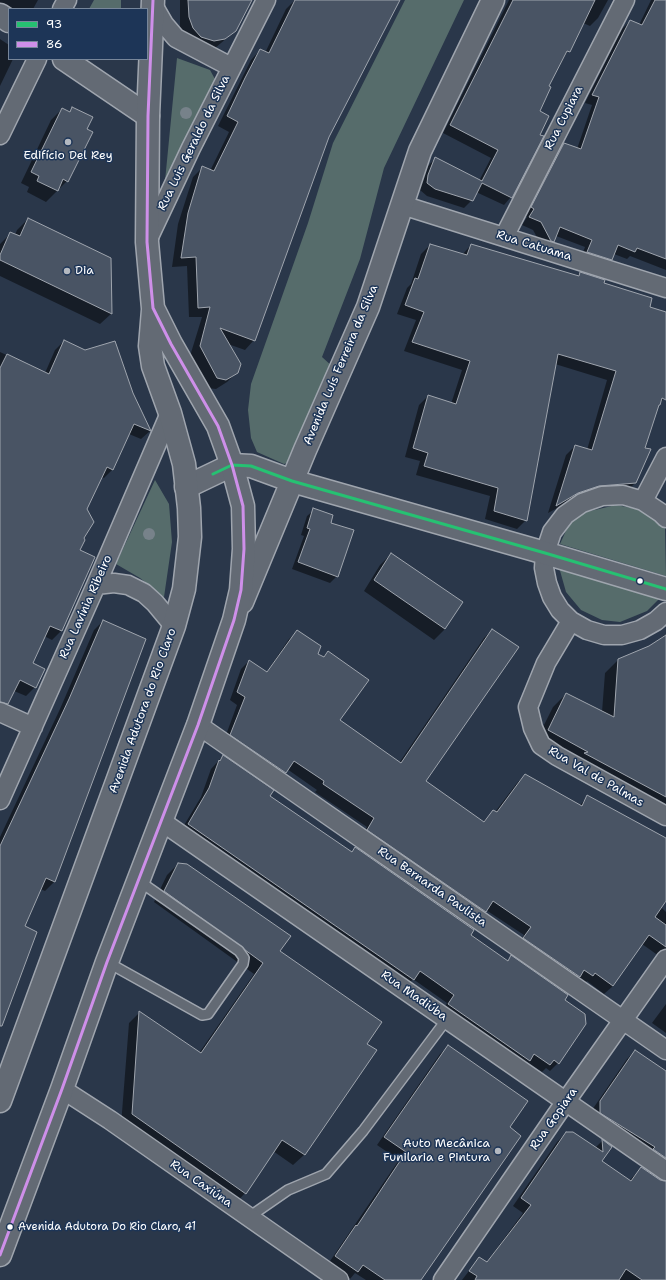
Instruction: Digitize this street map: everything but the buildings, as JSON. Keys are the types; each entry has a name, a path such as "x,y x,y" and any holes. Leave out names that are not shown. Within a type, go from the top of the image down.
{"main road":[{"name":"Avenida Luís Ferreira da Silva","path":"234,620 292,480 368,307 420,152 493,0"},
{"path":"0,1255 62,1089 107,962 198,725 234,620 241,590 244,549 243,506 232,465 218,426 171,344 153,308 147,242 148,116 153,3"},
{"path":"65,60 148,116"},
{"name":"Avenida Adutora do Rio Claro","path":"0,1101 174,626 188,569 190,537 184,464 170,413 153,366 150,346 153,308"},
{"path":"232,465 258,483 271,485 292,480 545,552 666,589"},
{"path":"186,487 232,465"}],"street":[{"name":"Rua Luis Geraldo da Silva","path":"147,242 231,67 266,0"},
{"name":"Rua Cupiara","path":"504,237 625,0"},
{"name":"Rua Luis Geraldo da Silva","path":"153,3 164,24 176,38 231,67"},
{"path":"0,135 36,60"},
{"name":"Rua Catuama","path":"402,205 666,288"},
{"name":"Rua Lavínia Ribeiro","path":"0,800 96,585 170,413"},
{"path":"643,501 666,457"},
{"path":"666,518 643,501 623,495 602,496 582,503 565,515 552,532 545,552 544,568 552,597 560,610 571,620 587,630 604,635 622,635 640,630 656,621 666,612"},
{"path":"96,585 114,583 128,585 144,593 155,603 174,626"},
{"name":"Rua Val de Palmas","path":"571,620 546,663 528,707 533,728 542,745 557,756 666,816"},
{"path":"0,712 33,727"},
{"name":"Rua Bernarda Paulista","path":"198,725 666,1050"},
{"name":"Rua Madiúba","path":"161,821 666,1171"},
{"name":"Rua Gopiara","path":"443,1280 666,959"},
{"name":"Rua Caxiúna","path":"62,1089 110,1120 339,1280"}],"lane":[{"path":"107,962 202,1016 208,1014 243,964 244,958 239,951 138,881"},
{"path":"249,1217 288,1190 326,1174 363,1131 447,1019"}],"green space":[{"path":"94,0 121,0 121,8 90,8"},
{"path":"405,0 464,0 384,168 360,259 322,357 333,367 294,461 284,464 257,452 251,438 248,410 251,384 308,223 333,143"},
{"path":"177,58 210,70 216,81 165,181"},
{"path":"155,480 169,504 172,542 164,597 140,578 116,564"},
{"path":"616,505 642,510 665,528 666,576 560,544 569,524 586,512"},
{"path":"557,560 666,592 647,611 620,622 602,620 581,610 566,592"}],"transit line":[{"name":"86","path":"0,1255 62,1089 107,962 198,725 234,620 241,590 244,549 243,506 232,465 218,426 171,344 153,308 147,242 148,116 153,0"},
{"name":"93","path":"213,474 232,465 251,466 292,481 666,589"}],"place":[{"name":"Edifício Del Rey","path":"68,142"},
{"name":"Dia","path":"67,271"},
{"name":"Auto Mecânica Funilaria e Pintura","path":"498,1151"},
{"name":"Avenida Adutora Do Rio Claro, 41","path":"10,1227"}]}
